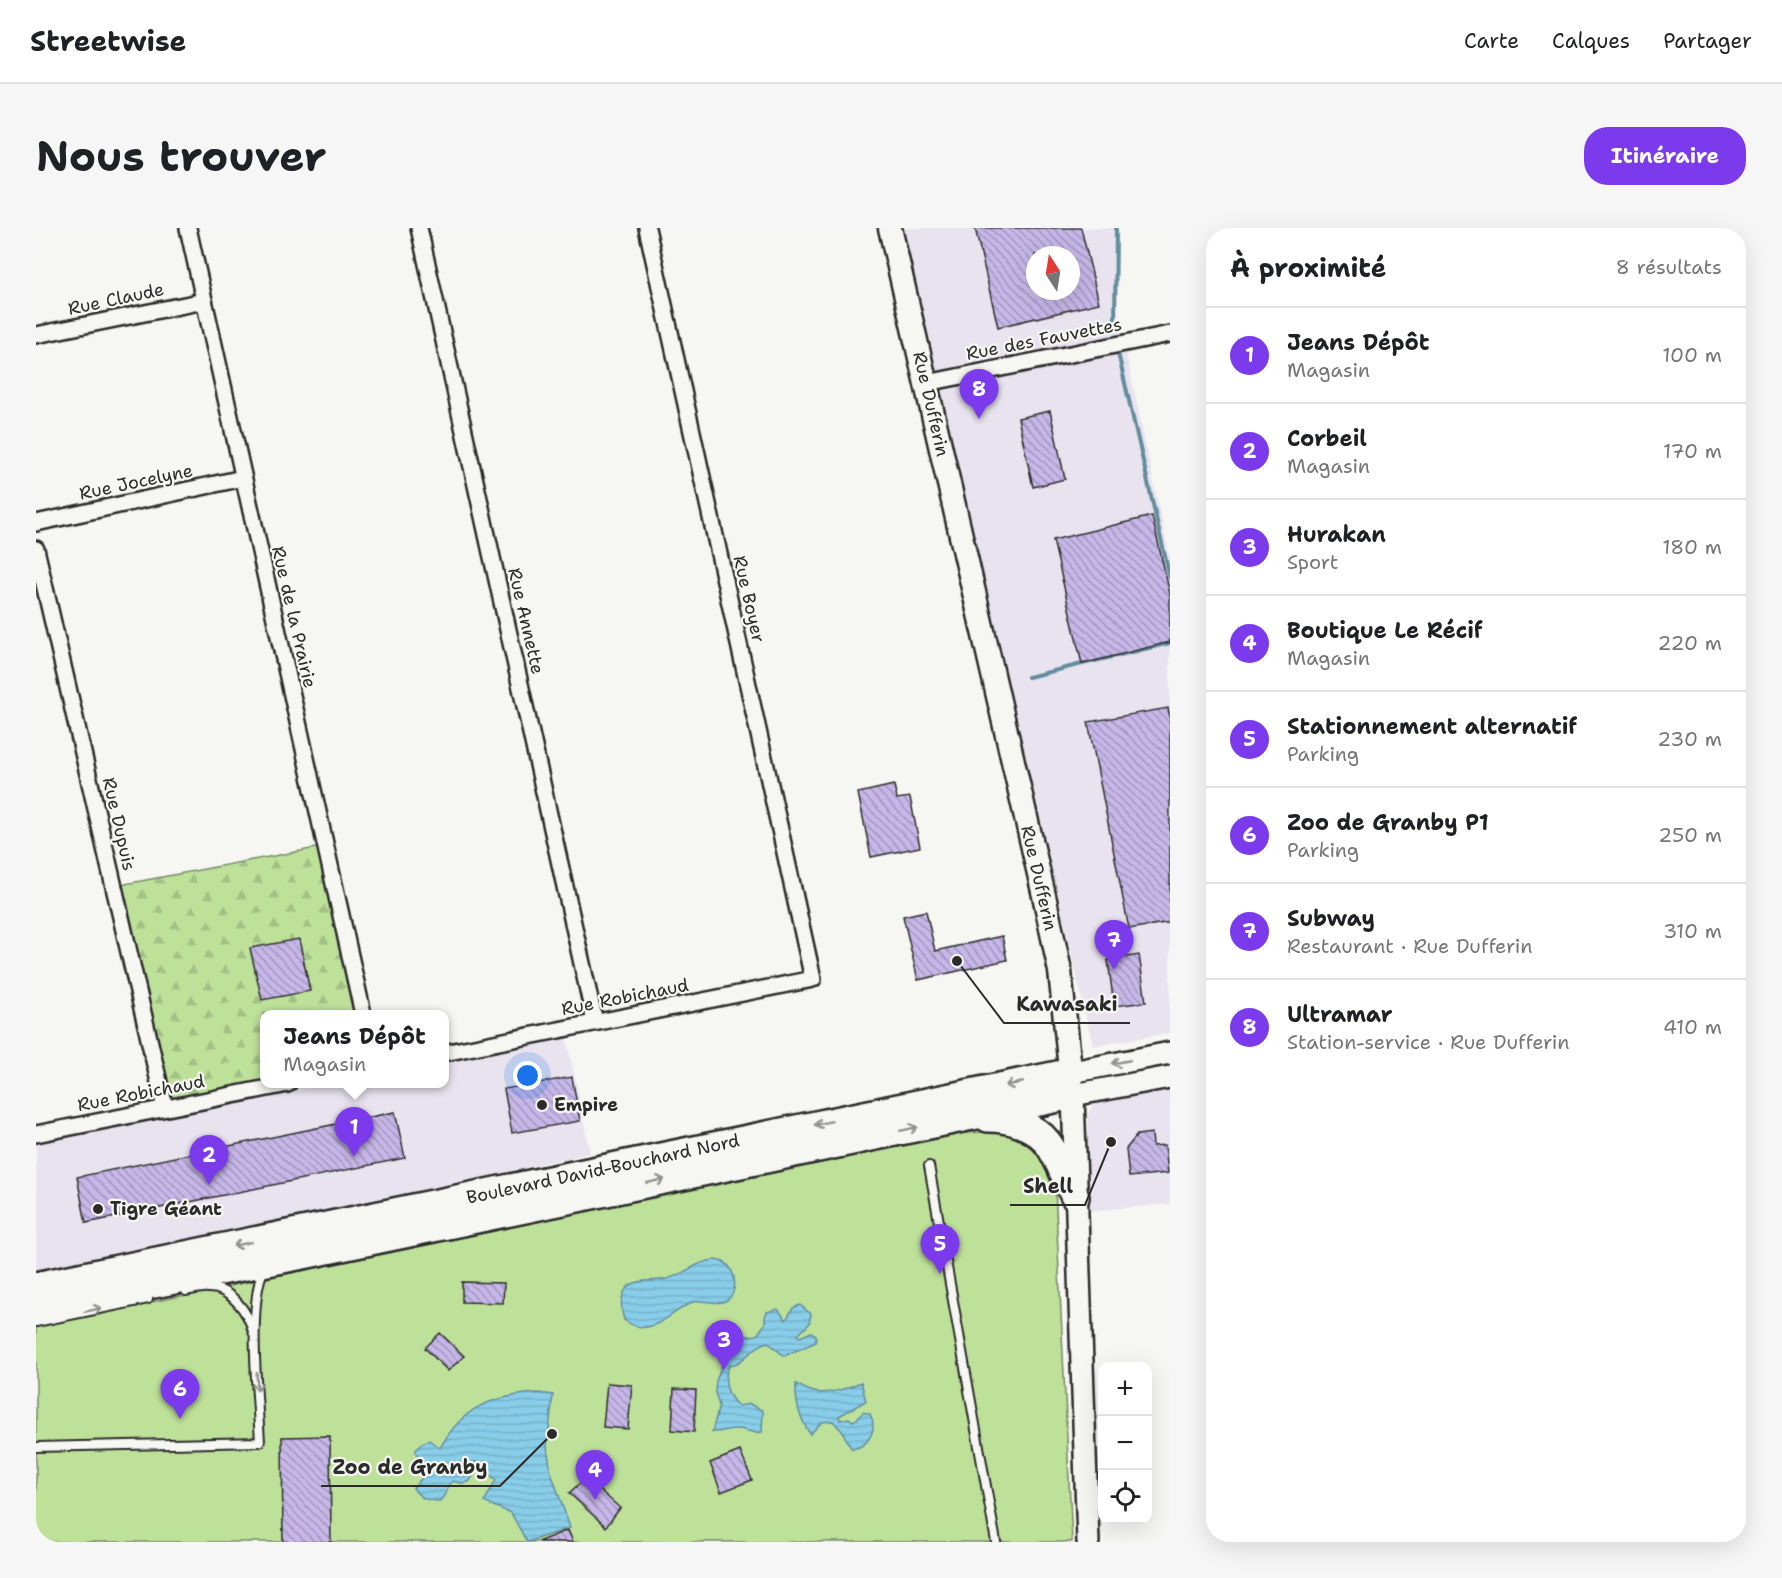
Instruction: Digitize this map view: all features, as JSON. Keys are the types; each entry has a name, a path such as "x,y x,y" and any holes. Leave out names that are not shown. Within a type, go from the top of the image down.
{"highway":[{"name":"Boulevard David-Bouchard Nord","path":"36,1307 278,1254 963,1118 1072,1084"},
{"name":"Boulevard David-Bouchard Nord","path":"36,1286 696,1150 1072,1084"},
{"path":"963,1118 1000,1118 1030,1127 1048,1142 1075,1197"}],"main road":[{"name":"Rue Dufferin","path":"890,228 1060,971 1072,1084 1088,1542"},
{"name":"Boulevard David-Bouchard Nord","path":"1072,1084 1170,1053"},
{"name":"Boulevard David-Bouchard Nord","path":"1072,1084 1170,1077"}],"street":[{"name":"Rue de la Prairie","path":"188,228 362,1010"},
{"name":"Rue Annette","path":"419,228 595,1022"},
{"name":"Rue Boyer","path":"647,228 813,979"},
{"name":"Rue Claude","path":"36,336 204,301"},
{"name":"Rue des Fauvettes","path":"927,383 1170,334"},
{"name":"Rue Jocelyne","path":"36,523 243,478"},
{"name":"Rue Dupuis","path":"36,549 165,1108"},
{"name":"Rue Robichaud","path":"449,1052 813,979"},
{"name":"Rue Robichaud","path":"36,1134 263,1088"}],"lane":[{"path":"590,1181 696,1150"},
{"path":"928,1166 996,1542"},
{"path":"36,1447 260,1442 255,1342 259,1282 261,1274 278,1254"},
{"path":"172,1294 210,1288 219,1290 235,1300 245,1312 252,1325 255,1342"},
{"path":"36,1322 161,1296"}],"shaded area":[{"path":"902,228 1115,228 1114,297 1170,559 1170,1033 1093,1046"},
{"path":"566,1036 590,1153 36,1277 36,1139 309,1088 449,1088 449,1060"},
{"path":"1170,1089 1170,1204 1087,1211 1088,1114 1091,1108 1100,1099"}],"green space":[{"path":"332,845 370,1010 260,1010 260,1083 162,1101 114,886"},
{"path":"1003,1131 1023,1142 1036,1153 1055,1188 1072,1542 36,1542 36,1326 966,1133"}],"water":[{"path":"715,1260 724,1262 734,1276 733,1294 730,1298 717,1303 693,1302 652,1326 643,1327 624,1320 622,1299 624,1292 631,1285 667,1279 702,1263"},
{"path":"800,1305 811,1314 809,1324 798,1335 800,1337 811,1332 816,1335 816,1342 784,1356 768,1342 757,1347 740,1362 729,1366 727,1371 728,1393 734,1402 738,1406 750,1404 763,1411 762,1432 734,1429 712,1432 719,1406 715,1392 716,1381 722,1365 716,1341 731,1339 739,1334 757,1335 765,1324 767,1312 778,1309 786,1320 793,1308"},
{"path":"861,1382 866,1401 839,1416 840,1420 849,1418 853,1421 863,1412 870,1414 873,1429 867,1441 860,1447 851,1448 842,1431 833,1421 822,1422 810,1434 799,1410 796,1384 812,1391 826,1393"},
{"path":"538,1393 553,1395 547,1447 551,1472 570,1528 527,1542 511,1513 484,1502 496,1480 475,1462 475,1473 469,1482 453,1481 440,1501 425,1499 413,1488 422,1478 416,1450 422,1443 429,1440 440,1448 459,1422 480,1406 507,1397"}],"building":[{"path":"975,228 1081,228 1099,303 998,327"},
{"path":"1050,411 1065,479 1033,487 1018,418"},
{"path":"1152,516 1170,594 1170,642 1082,664 1053,540"},
{"path":"1168,708 1170,717 1170,922 1129,929 1088,722"},
{"path":"894,785 897,799 910,797 920,847 871,857 858,793"},
{"path":"926,911 935,951 1002,936 1007,960 918,980 903,916"},
{"path":"299,939 310,991 262,1000 250,948"},
{"path":"1139,955 1146,1002 1114,1006 1108,960"},
{"name":"Empire","path":"572,1077 580,1121 512,1133 504,1089"},
{"path":"395,1112 405,1158 86,1223 77,1177"},
{"path":"1152,1133 1153,1146 1165,1145 1168,1173 1129,1177 1126,1149 1137,1135"},
{"path":"462,1282 504,1283 503,1303 462,1302"},
{"path":"440,1333 464,1356 448,1371 425,1348"},
{"path":"607,1383 632,1385 628,1429 603,1427"},
{"path":"674,1389 696,1390 694,1432 672,1430"},
{"path":"330,1436 331,1542 283,1542 282,1437"},
{"path":"740,1451 752,1480 721,1492 710,1463"},
{"path":"586,1478 620,1508 606,1527 569,1493"},
{"path":"568,1530 573,1542 540,1542 540,1541"}],"waterway":[{"path":"1115,325 1116,228"},
{"path":"1118,353 1170,578"},
{"path":"1028,677 1170,643"}],"place":[{"name":"Ultramar","path":"979,419"},
{"name":"Kawasaki","path":"957,961"},
{"name":"Subway","path":"1114,970"},
{"name":"Empire","path":"542,1105"},
{"name":"Shell","path":"1111,1142"},
{"name":"Jeans Dépôt","path":"354,1157"},
{"name":"Corbeil","path":"209,1185"},
{"name":"Tigre Géant","path":"98,1209"},
{"name":"Stationnement alternatif","path":"940,1274"},
{"name":"Hurakan","path":"724,1370"},
{"name":"Zoo de Granby P1","path":"180,1419"},
{"name":"Zoo de Granby","path":"552,1434"},
{"name":"Boutique Le Récif","path":"595,1500"}]}
